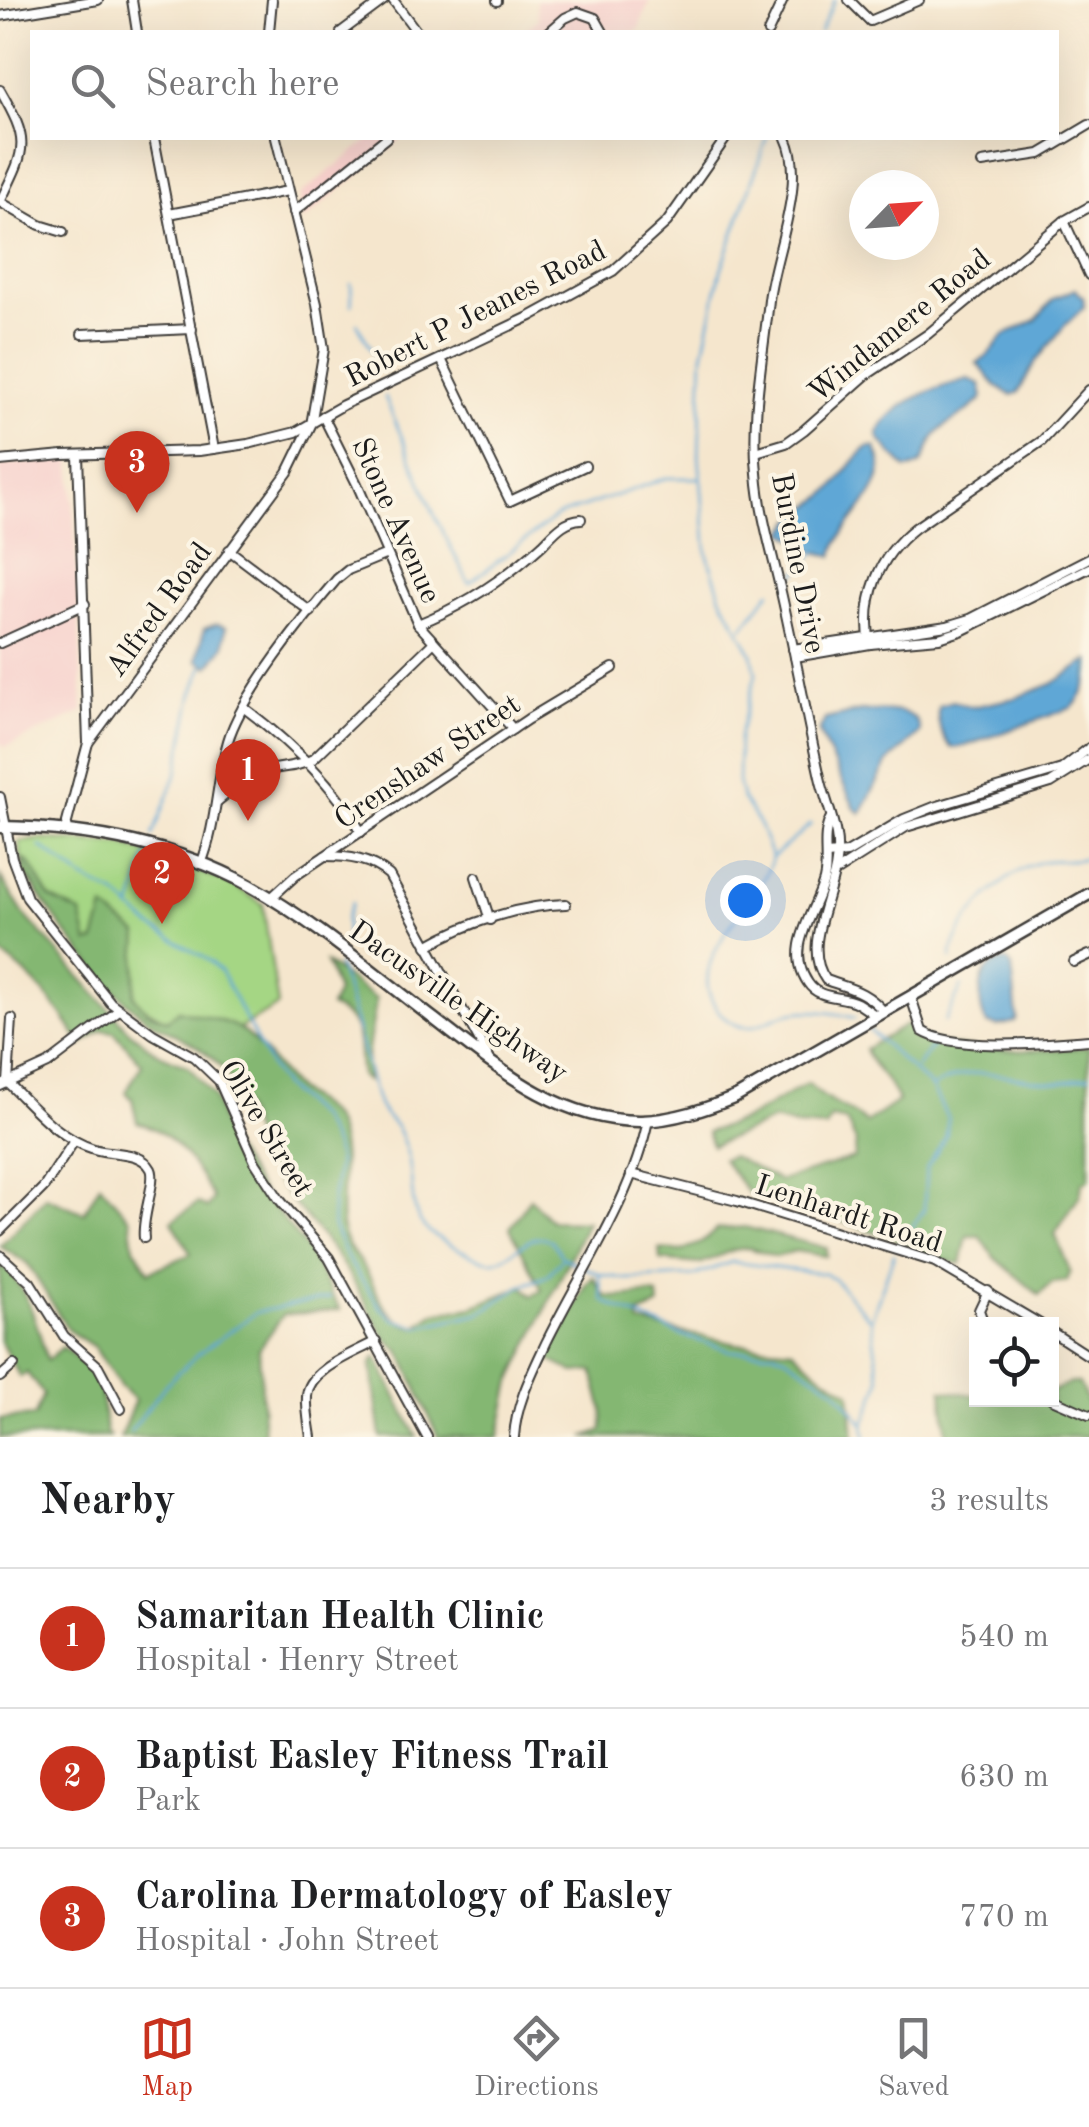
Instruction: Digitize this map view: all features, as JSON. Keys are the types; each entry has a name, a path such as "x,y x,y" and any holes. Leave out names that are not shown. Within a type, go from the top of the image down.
{"main road":[{"name":"Dacusville Highway","path":"2,827 113,836 201,864 271,898 545,1098 566,1107 620,1119 648,1120 700,1111 736,1097 1089,894"}],"street":[{"path":"0,16 98,0"},
{"path":"132,0 137,30"},
{"path":"270,30 272,0"},
{"path":"344,30 384,0"},
{"path":"394,0 416,30"},
{"path":"769,30 783,0"},
{"path":"848,0 870,21 920,0"},
{"path":"551,30 578,12 595,18 601,30"},
{"path":"0,90 24,141 17,168 0,202 40,225 63,232"},
{"path":"982,164 1040,154 1089,125"},
{"path":"154,140 214,449"},
{"path":"0,461 214,449 280,436 311,425 323,369 322,330 276,140"},
{"path":"294,212 384,140"},
{"name":"Robert P Jeanes Road","path":"311,425 613,272 667,222 725,140"},
{"name":"Burdine Drive","path":"787,140 795,164 794,181 772,273 758,401 756,452 760,500 835,828 838,855 814,947 826,980 860,990 872,998 880,1014"},
{"path":"169,214 288,191"},
{"name":"Windamere Road","path":"756,452 786,442 804,430 864,376 928,334 1064,221 1089,207"},
{"path":"1064,221 1089,275"},
{"path":"82,334 192,330"},
{"path":"442,361 510,501 586,466"},
{"path":"869,641 867,600 896,544 1042,441 1089,390"},
{"name":"Stone Avenue","path":"323,416 418,624 514,730"},
{"name":"Alfred Road","path":"65,830 88,743 288,472 311,425"},
{"path":"78,455 88,743"},
{"path":"418,624 492,587 566,523 581,519"},
{"path":"229,550 311,612"},
{"path":"201,864 213,832 227,744 243,707 343,574 387,554"},
{"path":"794,653 972,622 1089,558"},
{"path":"1005,605 1089,568"},
{"path":"0,644 85,604"},
{"path":"218,801 258,773 305,764 434,642"},
{"name":"Crenshaw Street","path":"271,898 324,856 613,668"},
{"path":"243,707 344,804 360,832"},
{"path":"1077,762 1089,748"},
{"path":"827,854 847,854 905,823 1038,783 1089,758"},
{"name":"Olive Street","path":"0,797 2,827 27,898 119,1010 152,1034 194,1056 219,1081 255,1162 279,1199 329,1258 427,1437"},
{"name":"Burdine Drive","path":"830,819 823,883 803,928 801,960 808,983 821,994 880,1014"},
{"path":"835,872 905,823"},
{"path":"324,856 361,859 389,875 490,1061"},
{"path":"476,876 490,920"},
{"path":"427,946 526,909 566,904"},
{"path":"1074,962 1089,954"},
{"path":"911,997 922,1031 948,1042 1089,1040"},
{"path":"4,1084 48,1064 119,1010"},
{"path":"4,1084 12,1019"},
{"path":"4,1084 74,1140 98,1151 141,1158 150,1167 154,1179 146,1202 144,1238"},
{"path":"514,1437 524,1393 631,1174 648,1120"},
{"path":"0,1231 44,1187 74,1140"},
{"name":"Lenhardt Road","path":"631,1174 737,1201 935,1262 1029,1317"},
{"path":"0,1254 30,1282 64,1336 98,1366 122,1409"},
{"path":"981,1317 978,1310 988,1291"},
{"path":"1059,1337 1089,1356"},
{"path":"311,1437 306,1392 310,1384 318,1375 376,1341"},
{"path":"0,1377 14,1365"},
{"path":"1059,1401 1089,1415"}],"shaded area":[{"path":"536,0 650,0 638,30 526,30 538,20"},
{"path":"369,140 401,140 302,221 300,195"},
{"path":"71,459 83,712 5,747 0,742 0,465"}],"green space":[{"path":"41,839 124,845 228,882 263,904 278,1006 232,1033 180,1028 109,988 23,873 19,842"},
{"path":"24,860 50,898 81,913 88,943 95,941 104,908 138,934 134,996 147,1012 167,1020 179,1010 241,1030 297,1090 329,1115 342,1150 343,1235 383,1303 399,1320 416,1327 435,1313 472,1307 523,1286 532,1296 542,1290 510,1228 530,1198 551,1221 587,1222 511,1382 499,1437 438,1437 400,1351 386,1339 334,1253 273,1176 229,1078 204,1052 150,1021 118,993 41,898"},
{"path":"0,876 23,913 129,1031 157,1053 189,1067 214,1097 227,1140 311,1255 340,1310 283,1315 259,1349 264,1437 120,1437 135,1400 121,1387 94,1347 68,1330 28,1264 0,1246 46,1197 84,1213 100,1184 130,1219 134,1247 149,1272 191,1254 172,1221 198,1203 207,1208 213,1198 191,1162 173,1142 137,1122 132,1099 126,1092 142,1064 114,1032 102,1030 81,1045 45,994 0,953"},
{"path":"326,963 376,999 367,1081 361,1077 354,1027 330,1007 337,992"},
{"path":"908,1024 917,1038 981,1049 1089,1047 1089,1179 1082,1183 1080,1195 1055,1234 1070,1272 1067,1281 1052,1283 1039,1295 994,1257 980,1236 967,1236 961,1264 748,1193 722,1159 732,1156 780,1181 854,1158 856,1142 846,1121 831,1118 826,1128 774,1120 712,1146 707,1132 744,1120 808,1083 866,1123 898,1101 865,1049"},
{"path":"745,1227 827,1248 826,1256 795,1251 776,1257 749,1248 733,1250 700,1264 660,1260 659,1249 680,1251 701,1243 717,1229"},
{"path":"0,1264 25,1295 47,1360 63,1347 99,1378 106,1432 110,1437 0,1437 0,1419 35,1416 43,1394 27,1373 20,1377 0,1341"},
{"path":"593,1277 605,1296 658,1295 659,1306 638,1314 640,1323 737,1344 793,1349 822,1375 850,1392 854,1437 584,1437 603,1430 603,1411 593,1371 576,1373 548,1359"},
{"path":"376,1357 417,1437 381,1437 371,1364"},
{"path":"1079,1383 1089,1406 1089,1437 947,1437 942,1390 969,1394 969,1407 1059,1407 1059,1388"}],"water":[{"path":"1075,289 1083,297 1084,307 1036,361 1018,393 1011,395 997,387 977,363 1004,335 1036,320 1053,299"},
{"path":"968,379 980,384 983,397 937,434 921,463 906,469 879,439 878,433 886,421 917,397"},
{"path":"868,447 875,447 880,476 833,556 816,552 785,532 835,486"},
{"path":"217,624 226,627 224,646 209,667 197,660 204,629"},
{"path":"1089,660 1085,686 1071,708 965,746 952,748 945,739 939,723 939,706 953,701 972,707 1015,698 1052,684"},
{"path":"861,711 906,714 913,717 920,733 888,762 861,813 855,809 819,732 825,719"},
{"path":"1006,960 1012,967 1017,1018 997,1026 987,1024 981,1002 983,978 990,967"}],"waterway":[{"path":"821,30 835,0"},
{"path":"766,140 721,270 703,355 699,455 707,553 721,597 752,654 756,674 739,737 738,781 742,798 760,826 772,858 765,876 713,955 708,975 710,995 722,1015 745,1027 803,1011 855,1018"},
{"path":"351,284 352,305"},
{"path":"357,323 383,371"},
{"path":"385,397 435,516 469,583 557,516 666,478 699,478"},
{"path":"790,580 816,552"},
{"path":"742,628 771,591"},
{"path":"153,835 178,770 192,696 203,666"},
{"path":"773,857 811,824"},
{"path":"40,846 84,879 116,895 152,927 210,961 221,972 272,1070 284,1087 319,1118 335,1148 338,1163 333,1227 349,1261 381,1308 394,1319 419,1327 481,1313 519,1287 547,1276 563,1258"},
{"path":"131,910 147,857"},
{"path":"951,958 972,914 1013,875 1041,862 1089,857"},
{"path":"346,934 346,918 352,903"},
{"path":"338,965 378,1104 397,1128 408,1156 420,1222 448,1244 488,1261 503,1258 537,1237 554,1244 562,1257"},
{"path":"945,1021 962,986"},
{"path":"868,1029 932,1088 948,1119 946,1137 926,1169 924,1210 898,1247"},
{"path":"916,1068 933,1045"},
{"path":"933,1087 966,1074 1058,1082 1089,1076"},
{"path":"864,1424 880,1381 871,1320 894,1254"},
{"path":"564,1258 599,1274 625,1279 693,1276 732,1262 825,1274 869,1318"},
{"path":"599,1274 603,1301 681,1335 731,1351 774,1352 786,1357 835,1389 864,1424 866,1437"},
{"path":"130,1432 166,1384 198,1354 257,1312 330,1298"}],"place":[{"name":"Carolina Dermatology of Easley","path":"137,513"},
{"name":"Samaritan Health Clinic","path":"248,821"},
{"name":"Baptist Easley Fitness Trail","path":"162,924"}]}
